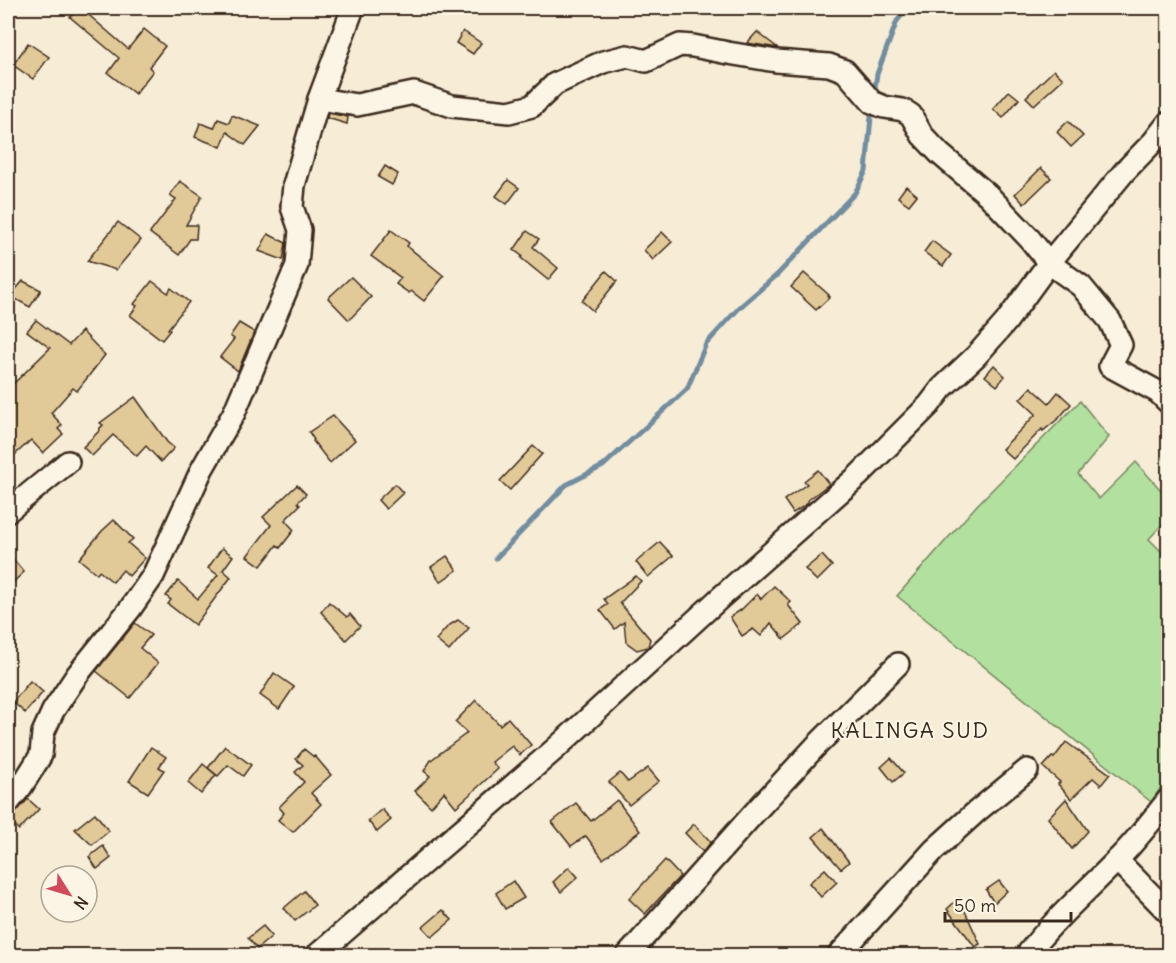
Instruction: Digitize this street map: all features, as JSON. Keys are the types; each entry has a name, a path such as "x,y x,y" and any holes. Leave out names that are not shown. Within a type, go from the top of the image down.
{"street":[{"path":"8,803 41,755 44,732 53,711 77,675 130,609 153,576 202,469 234,413 297,265 300,230 292,207 294,185 319,99 353,8"},
{"path":"319,99 357,105 414,93 452,106 509,112 532,105 555,84 603,62 627,56 646,61 680,45 776,61 829,65 845,72 872,102 884,107 903,110 911,115 922,135 940,154 988,195 1029,238 1049,263 1081,286 1110,321 1121,345 1110,366 1158,392 1168,402"},
{"path":"316,956 554,750 858,476 999,331 1049,263 1168,123"},
{"path":"8,511 68,462"},
{"path":"627,956 754,812 898,664"},
{"path":"837,956 934,850 1027,770"},
{"path":"1026,956 1054,922 1133,843 1168,800"},
{"path":"1117,860 1168,912"}],"green space":[{"path":"1080,401 1109,437 1078,474 1099,499 1136,462 1168,498 1168,518 1149,539 1168,558 1168,777 1151,802 897,596 977,505"}],"building":[{"path":"82,8 128,49 144,29 165,46 149,67 153,71 135,94 108,73 119,58 70,17"},
{"path":"463,31 481,43 473,54 456,43"},
{"path":"757,32 778,48 747,43"},
{"path":"28,43 49,57 33,79 13,65"},
{"path":"1054,70 1063,79 1034,105 1026,97"},
{"path":"1009,91 1019,99 1003,118 993,109"},
{"path":"328,113 348,117 347,124 327,118"},
{"path":"232,115 260,126 245,145 227,132 221,147 195,137 200,123 214,128 218,119 229,123"},
{"path":"1068,121 1083,136 1071,147 1057,132"},
{"path":"385,166 398,174 392,185 378,177"},
{"path":"1041,168 1051,178 1024,204 1015,194"},
{"path":"508,180 519,188 507,204 496,196"},
{"path":"180,181 202,196 186,225 197,225 196,239 190,239 179,255 150,233 176,199 170,195"},
{"path":"906,186 917,195 909,205 898,197"},
{"path":"118,222 141,240 116,270 87,261"},
{"path":"391,230 409,243 407,246 444,276 424,301 411,291 409,293 396,284 401,278 371,256"},
{"path":"527,231 539,239 533,247 558,268 548,280 514,250"},
{"path":"662,232 672,242 653,260 644,250"},
{"path":"268,234 286,243 283,260 259,251"},
{"path":"932,241 951,255 943,266 924,252"},
{"path":"606,271 617,281 593,311 582,301"},
{"path":"804,273 830,297 816,310 791,287"},
{"path":"351,277 371,297 349,320 328,298"},
{"path":"23,281 41,290 30,307 10,296"},
{"path":"152,281 168,293 171,288 189,302 162,340 130,315 137,306 134,304"},
{"path":"36,320 69,345 82,331 105,355 77,391 73,388 51,413 62,425 58,429 63,434 43,453 31,440 8,461 8,389 50,348 27,331"},
{"path":"239,323 254,332 238,371 220,357 234,339 230,336"},
{"path":"994,365 1005,376 997,386 985,376"},
{"path":"1031,387 1049,403 1058,392 1071,404 1059,418 1043,431 1042,429 1013,459 1002,449 1036,414 1020,399"},
{"path":"135,397 167,442 174,448 161,462 146,446 137,456 113,435 92,456 83,447 100,430 103,425 100,423"},
{"path":"333,416 355,440 330,463 309,432"},
{"path":"533,446 542,454 510,490 500,481"},
{"path":"818,470 829,484 793,513 784,500 807,484 804,481"},
{"path":"395,484 403,493 386,509 378,500"},
{"path":"297,485 306,494 298,502 300,505 285,520 294,530 280,548 277,545 261,566 247,556 271,525 263,517"},
{"path":"114,520 133,539 128,543 145,558 129,576 123,570 113,582 99,571 97,574 79,559"},
{"path":"660,542 673,556 648,577 636,562"},
{"path":"222,548 233,556 223,570 231,577 195,625 168,604 171,600 166,596 178,581 198,599 218,575 208,568"},
{"path":"8,553 24,572 8,587"},
{"path":"822,555 832,566 817,581 805,569"},
{"path":"447,556 457,570 440,582 431,567"},
{"path":"636,576 641,581 620,603 650,639 648,647 637,650 626,642 624,622 615,629 600,610 608,604 604,599"},
{"path":"774,586 791,602 788,605 803,624 784,639 771,623 761,636 753,629 742,636 730,617 741,610 757,594 761,599"},
{"path":"329,602 347,617 350,614 360,626 346,640 321,612"},
{"path":"458,620 469,628 449,651 436,640 448,626"},
{"path":"135,623 151,635 140,648 158,663 130,698 96,671"},
{"path":"274,673 294,687 279,709 260,695"},
{"path":"30,681 43,692 25,713 13,702"},
{"path":"476,700 500,725 508,718 531,745 520,755 512,746 492,762 498,769 456,807 444,792 431,807 415,791 430,776 424,771 431,760 467,733 455,722"},
{"path":"1066,742 1110,774 1101,785 1093,778 1071,799 1058,784 1060,782 1043,767 1052,757 1054,758"},
{"path":"225,746 251,765 243,776 228,765 218,776 208,768"},
{"path":"151,747 166,757 159,767 164,770 148,793 129,781"},
{"path":"304,749 315,756 331,775 311,793 321,804 293,832 278,820 284,813 279,807 304,782 295,772 303,765 296,759"},
{"path":"891,758 904,773 893,782 881,767"},
{"path":"203,764 216,775 201,794 188,783"},
{"path":"648,768 659,781 629,805 609,782 620,773 628,782"},
{"path":"28,799 39,809 19,830 8,819 8,816 13,815"},
{"path":"1066,799 1088,831 1072,849 1048,818"},
{"path":"617,800 640,831 603,859 586,836 571,846 552,822 576,803 591,821"},
{"path":"382,809 391,820 377,832 368,821"},
{"path":"95,813 109,831 92,845 75,829"},
{"path":"694,824 711,842 703,852 685,833"},
{"path":"823,828 849,862 841,869 813,837"},
{"path":"103,846 111,858 99,867 99,864 94,864 89,857"},
{"path":"665,860 680,876 645,914 629,899"},
{"path":"569,867 578,877 561,892 553,882"},
{"path":"825,869 837,882 821,897 809,883"},
{"path":"513,881 524,898 505,909 496,893"},
{"path":"999,881 1007,891 994,903 986,890"},
{"path":"304,891 315,905 295,921 284,908"},
{"path":"959,898 980,944 975,947 947,909"},
{"path":"443,910 452,920 432,937 423,927"},
{"path":"263,926 272,936 257,949 248,938"}],"waterway":[{"path":"874,94 877,74 897,21 908,8"},
{"path":"496,558 566,485 603,466 687,389 706,344 740,307 777,275 855,193 866,171 872,106"}],"district":[{"name":"KALINGA SUD","path":"910,730"}]}
